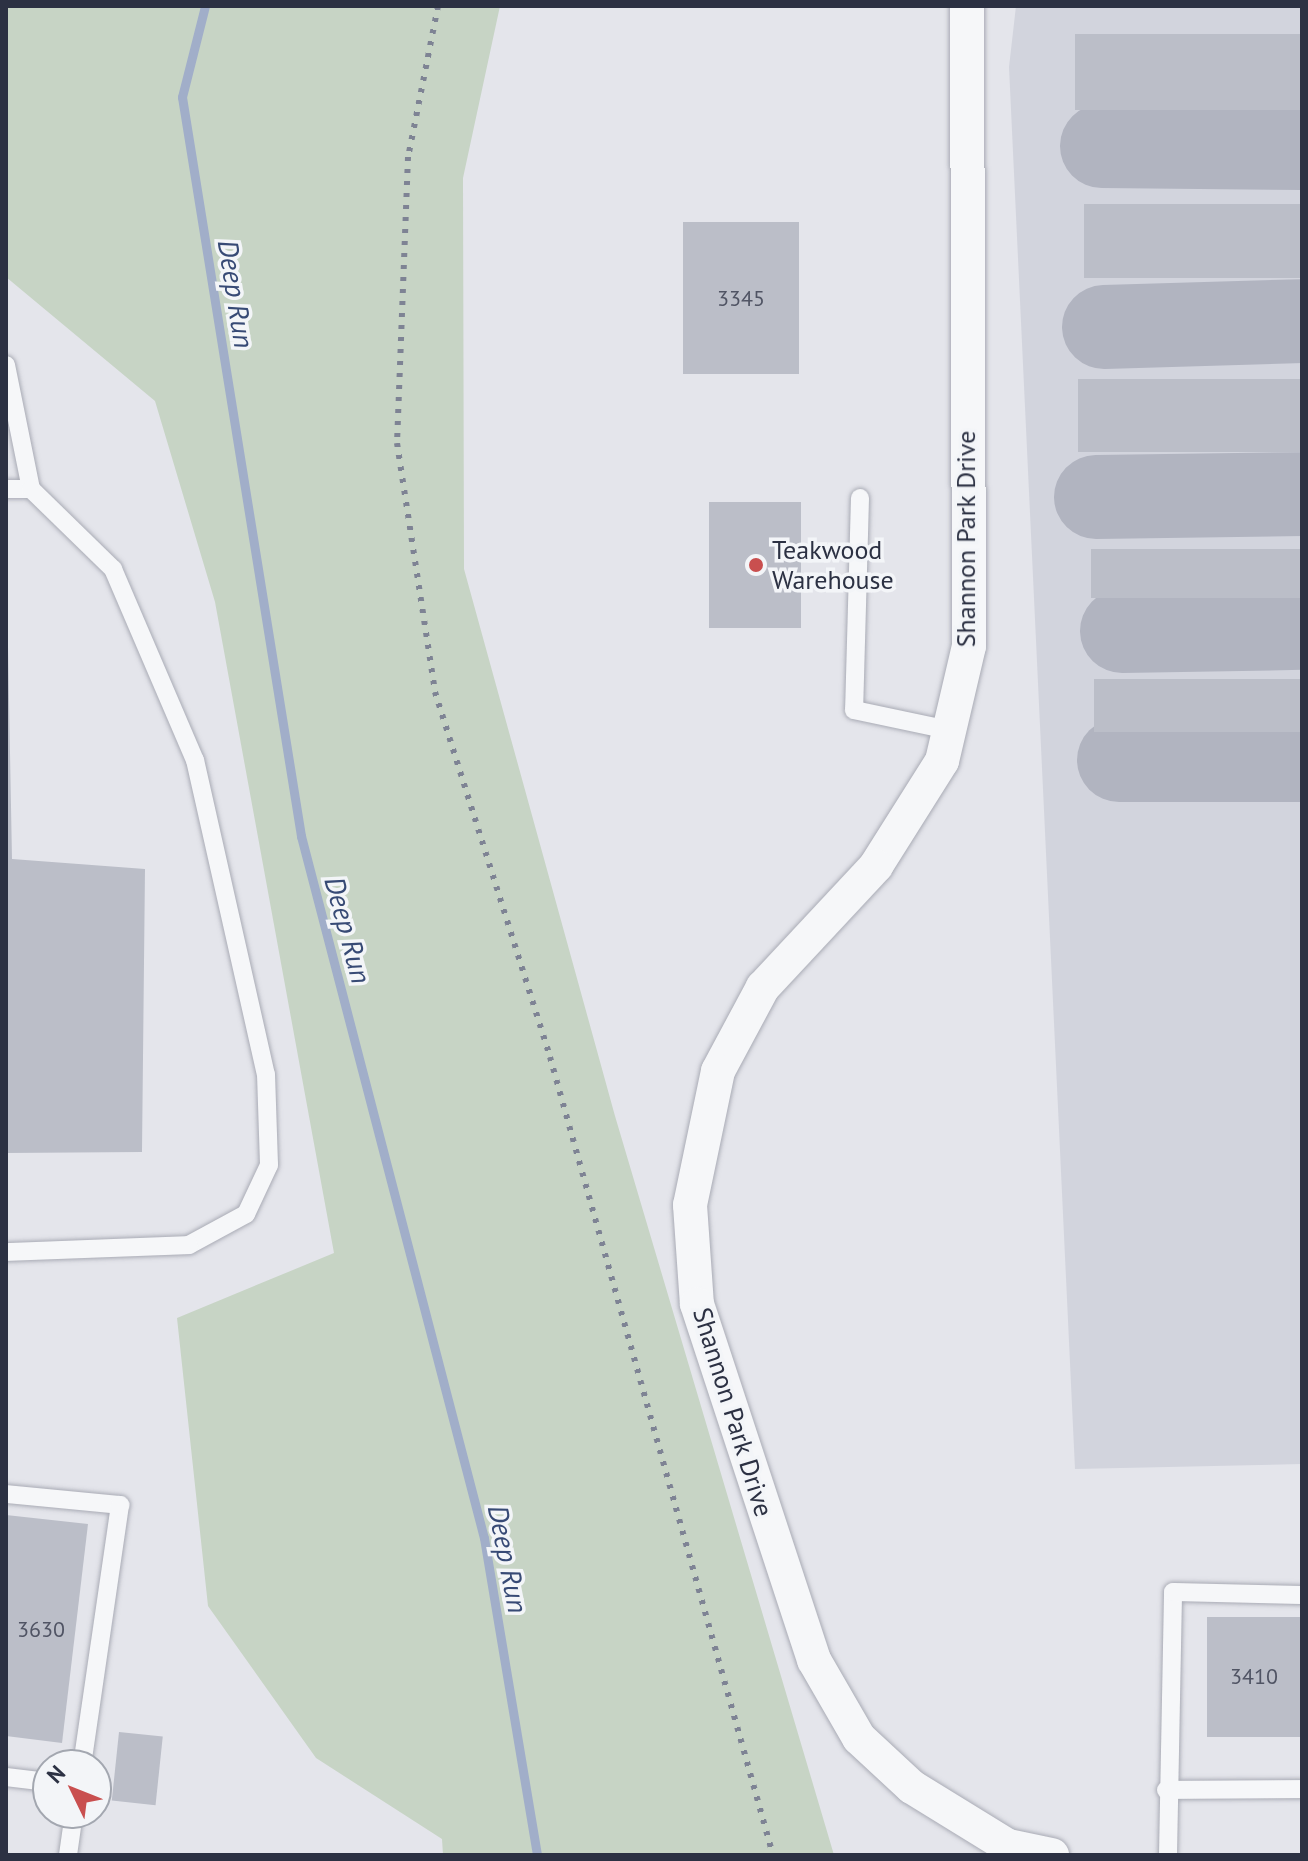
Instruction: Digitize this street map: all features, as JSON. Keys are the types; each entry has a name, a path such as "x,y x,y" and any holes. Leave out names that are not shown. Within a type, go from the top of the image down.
{"street":[{"name":"Shannon Park Drive","path":"967,6 969,646 942,761 876,866 763,987 718,1071 690,1205 697,1304 814,1660 859,1738 912,1787 1008,1846 1052,1855"}],"lane":[{"path":"6,365 31,489 113,569 195,760 266,1074 269,1165 246,1214 189,1245 6,1252"},
{"path":"6,489 31,489"},
{"path":"860,498 854,710 949,730"},
{"path":"6,1494 120,1505 84,1749"},
{"path":"1168,1855 1166,1790 1173,1592 1302,1595"},
{"path":"6,1777 32,1780"},
{"path":"1166,1790 1302,1789"},
{"path":"68,1855 72,1829"}],"shaded area":[{"path":"1016,6 1302,6 1302,1464 1075,1469 1009,67"}],"green space":[{"path":"6,6 500,6 463,178 464,569 615,1116 834,1855 443,1855 442,1839 316,1758 208,1606 177,1318 334,1253 215,602 155,401 6,277"}],"building":[{"path":"1075,34 1302,34 1302,110 1075,110"},
{"path":"1084,204 1302,204 1302,278 1084,278"},
{"path":"683,222 799,222 799,374 683,374"},
{"path":"1078,379 1302,379 1302,452 1078,452"},
{"name":"Teakwood Warehouse","path":"709,502 801,502 801,628 709,628"},
{"path":"6,539 12,859 145,869 142,1152 6,1153"},
{"path":"1091,549 1302,549 1302,598 1091,598"},
{"path":"1094,679 1302,679 1302,732 1094,732"},
{"path":"6,1515 88,1524 62,1743 6,1736"},
{"path":"1207,1617 1302,1617 1302,1737 1207,1737"},
{"path":"119,1732 163,1737 156,1805 112,1801"}],"waterway":[{"name":"Deep Run","path":"205,6 182,97 301,836 484,1538 537,1855"}],"taxiway":[{"path":"1102,146 1302,148"},
{"path":"1104,327 1302,321"},
{"path":"1096,497 1302,494"},
{"path":"1122,631 1302,628"},
{"path":"1119,760 1302,760"}],"railway":[{"path":"438,6 408,157 397,443 435,692 550,1057 773,1855"}],"place":[{"name":"Teakwood Warehouse","path":"756,565"}]}
